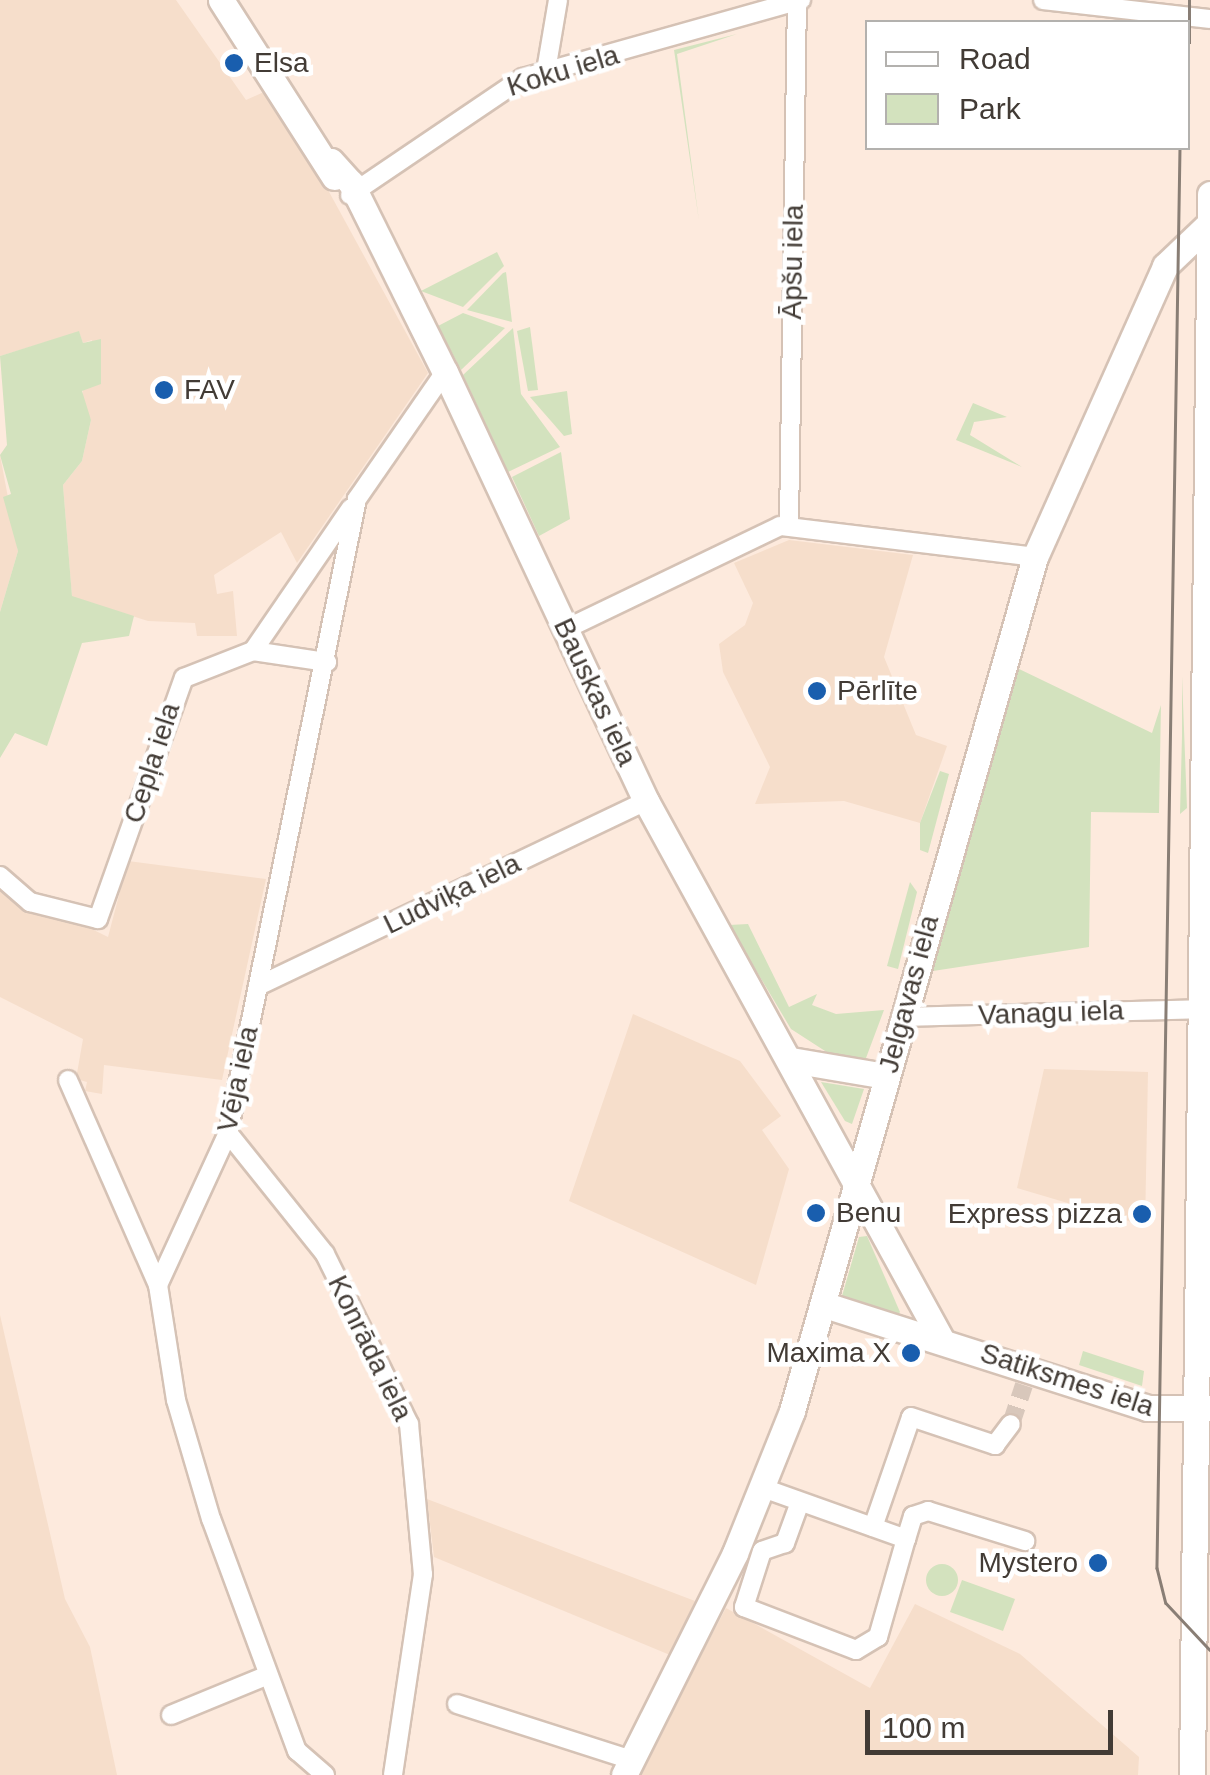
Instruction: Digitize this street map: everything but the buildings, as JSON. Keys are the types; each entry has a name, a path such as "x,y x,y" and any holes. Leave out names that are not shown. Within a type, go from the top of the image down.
{"street":[{"name":"Bauskas iela","path":"222,0 331,161 446,372 646,801 860,1178"},
{"path":"546,71 558,0"},
{"path":"1042,0 1210,20"},
{"name":"Koku iela","path":"350,195 494,92 546,71 798,1"},
{"name":"Āpšu iela","path":"790,524 798,1"},
{"path":"1192,1775 1202,1626 1200,1010 1206,892 1210,194"},
{"name":"Jelgavas iela","path":"627,1767 763,1488 825,1305 902,1017 1034,558 1165,266 1210,224"},
{"name":"Vēja iela","path":"158,1285 228,1133 357,499 446,372"},
{"path":"253,651 357,499"},
{"path":"566,630 790,524 1034,558"},
{"name":"Cepļa iela","path":"0,876 30,902 98,919 184,678 253,651 326,662"},
{"name":"Ludviķa iela","path":"258,986 646,801"},
{"name":"Vanagu iela","path":"902,1017 1200,1010"},
{"path":"791,1060 886,1076"},
{"path":"68,1080 158,1285 176,1400 268,1676 296,1751 324,1775"},
{"name":"Konrāda iela","path":"228,1133 325,1254 408,1424 423,1574 393,1775"},
{"path":"860,1178 914,1304 941,1339"},
{"name":"Satiksmes iela","path":"825,1305 941,1339 1026,1377 1147,1408 1202,1410"},
{"path":"873,1527 911,1417 995,1445 1010,1424"},
{"path":"763,1488 906,1539"},
{"path":"800,1502 790,1536 762,1551 744,1607 856,1650 878,1637 913,1516 928,1510 1024,1541"},
{"path":"171,1715 268,1676"},
{"path":"457,1704 627,1767"}],"shaded area":[{"path":"0,0 176,0 246,100 266,91 304,146 428,373 297,563 281,532 214,575 217,594 233,591 237,636 197,636 195,623 148,621 72,597 63,485 82,461 91,420 81,401 92,340 83,343 79,332 0,356"},
{"path":"0,455 18,551 0,612"},
{"name":"Pērlīte","path":"789,540 913,555 884,657 916,735 947,746 920,823 844,801 755,804 770,767 723,672 719,644 745,625 753,603 734,563"},
{"path":"128,861 266,879 222,1080 104,1065 102,1094 85,1091 87,1082 76,1079 83,1039 0,997 0,884 108,937"},
{"path":"633,1014 740,1061 781,1116 762,1130 789,1169 756,1285 569,1201"},
{"path":"1044,1069 1148,1072 1145,1226 1017,1188"},
{"path":"0,1315 65,1599 90,1647 117,1775 0,1775"},
{"path":"427,1499 695,1601 670,1655 434,1557"},
{"path":"915,1604 1020,1654 1139,1757 1138,1775 638,1775 726,1608 870,1688"}],"green space":[{"path":"737,34 677,54 699,221 674,50"},
{"path":"497,252 504,266 463,307 421,291"},
{"path":"506,272 512,322 467,310 503,273"},
{"path":"463,313 505,328 461,370 438,326"},
{"path":"530,327 538,390 528,391 517,331"},
{"path":"513,328 521,394 560,447 508,472 463,375"},
{"path":"79,331 83,343 101,339 101,384 82,391 91,420 82,461 63,485 72,596 134,616 129,636 82,643 47,746 15,733 0,758 0,612 18,551 3,497 11,494 0,455 7,445 0,356"},
{"path":"567,391 572,434 564,436 530,397"},
{"path":"973,403 1007,417 974,422 970,435 1022,467 956,440"},
{"path":"561,452 570,519 539,536 512,477"},
{"path":"1015,667 1152,733 1161,705 1159,813 1091,812 1089,947 933,971"},
{"path":"1182,676 1187,808 1180,814 1182,736"},
{"path":"940,771 949,774 928,853 920,850 920,823"},
{"path":"910,882 917,892 898,969 887,966"},
{"path":"748,924 789,1007 817,994 812,1005 836,1014 884,1010 866,1058 839,1060 791,1029 729,925"},
{"path":"821,1082 864,1089 852,1124 845,1121"},
{"path":"867,1236 898,1315 842,1296 859,1237"},
{"path":"1083,1351 1144,1371 1142,1386 1079,1365"},
{"path":"942,1564 953,1569 958,1580 953,1591 942,1596 931,1591 926,1580 931,1569"},
{"path":"962,1580 1015,1599 1003,1631 950,1612"}],"tunnel":[{"path":"1011,1424 1024,1385"}],"tram line":[{"path":"1189,0 1189,20"},
{"path":"1180,150 1157,1568 1166,1603 1210,1650"}],"place":[{"name":"Elsa","path":"234,63"},
{"name":"FAV","path":"164,390"},
{"name":"Pērlīte","path":"817,691"},
{"name":"Benu","path":"816,1213"},
{"name":"Express pizza","path":"1142,1214"},
{"name":"Maxima X","path":"911,1353"},
{"name":"Mystero","path":"1098,1563"}]}
